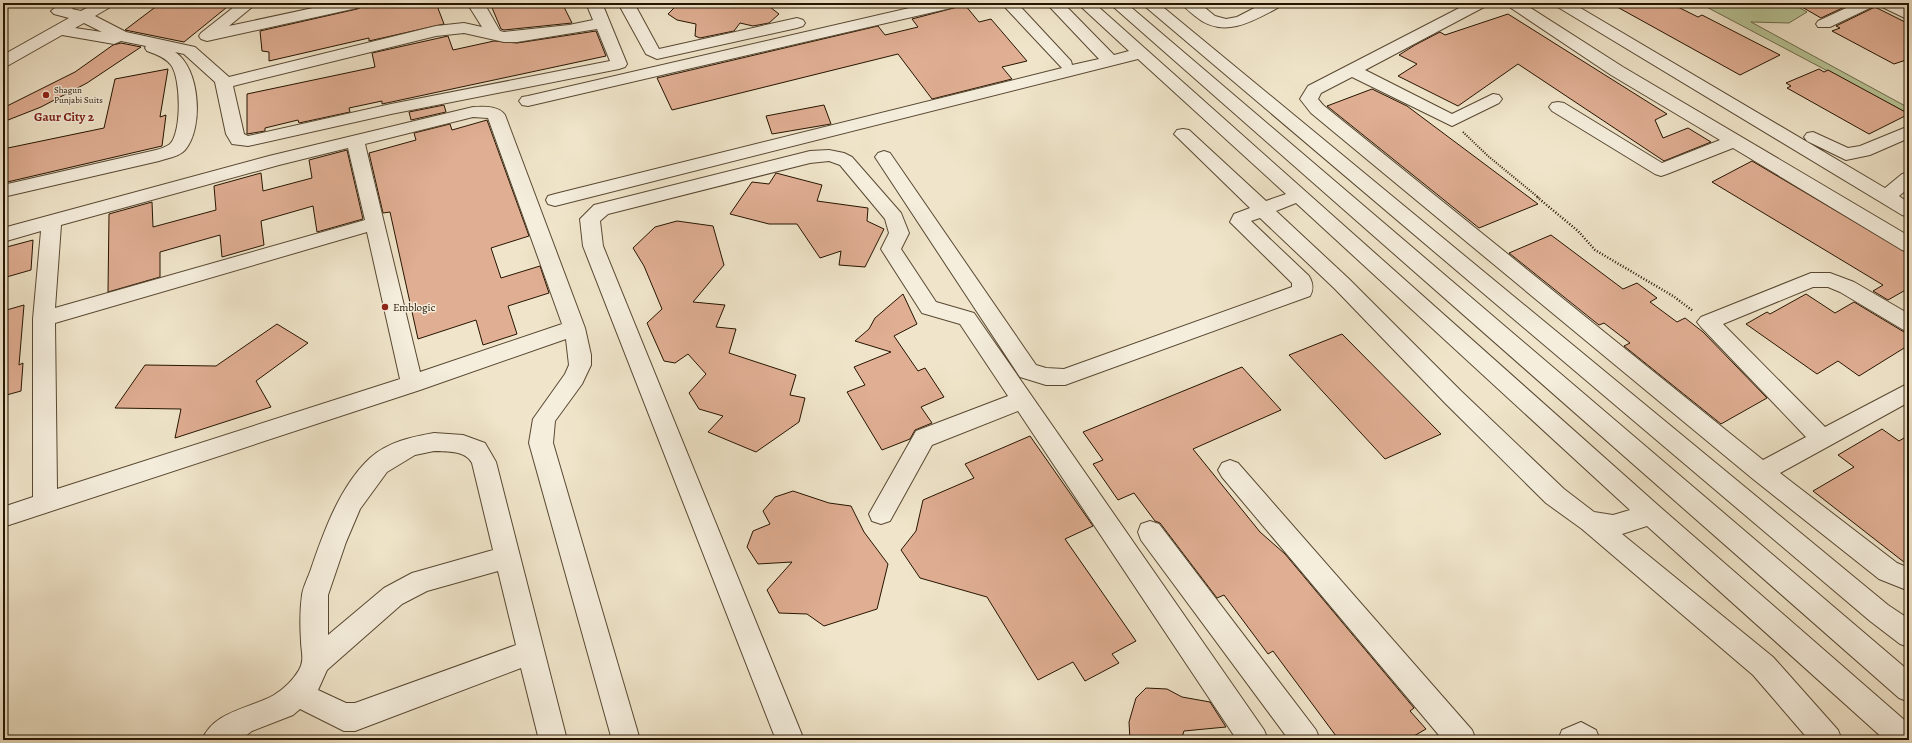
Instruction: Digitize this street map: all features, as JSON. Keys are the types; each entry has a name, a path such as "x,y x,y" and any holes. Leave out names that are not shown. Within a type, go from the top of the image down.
{"street":[{"path":"71,3 59,11 85,17 121,36 189,50 223,80 235,134 238,140 264,138 391,109 619,64 594,3"},
{"path":"3,62 85,17 107,3"},
{"path":"189,50 249,3"},
{"path":"206,36 357,3"},
{"path":"475,3 478,5 494,34"},
{"path":"626,3 652,51 657,54 814,19"},
{"path":"843,13 892,3"},
{"path":"528,101 951,3"},
{"path":"1009,3 1069,67"},
{"path":"1054,3 1107,58"},
{"path":"1085,3 1300,195 1651,514 1906,740"},
{"path":"1117,3 1694,501 1909,689"},
{"path":"1150,3 1879,613 1909,635"},
{"path":"1189,3 1208,19 1224,24 1236,22 1267,5"},
{"path":"1481,3 1314,90 1309,99 1317,109 1762,472 1888,571 1909,580"},
{"path":"1513,3 1617,71 1909,245"},
{"path":"1561,3 1647,47 1824,144 1846,154 1864,151 1909,131"},
{"path":"1586,3 1647,47 1671,68 1909,211"},
{"path":"1824,24 1869,3"},
{"path":"1885,3 1909,15"},
{"path":"224,83 436,30 464,28 517,38 531,37 602,23"},
{"path":"3,190 159,155 170,151 180,143 189,106 186,82 181,66 160,50 147,46 62,30"},
{"path":"1617,71 1647,47"},
{"path":"555,200 1138,50"},
{"path":"1637,83 1671,68"},
{"path":"1352,70 1452,121 1493,99"},
{"path":"1558,107 1661,170 1735,141"},
{"path":"3,235 275,160 355,140 473,112 488,112 496,115 574,328 580,355 580,365 574,378 544,419 541,443 626,740"},
{"path":"1183,134 1342,284 1453,397 1555,496 1588,521 1763,666 1828,740"},
{"path":"355,140 412,384"},
{"path":"790,740 593,246 590,219 601,209 810,157 829,154 839,156 846,162 894,217 899,233 891,249 929,308 967,318 1254,740"},
{"path":"884,157 1028,371 1040,376 1065,377 1303,291 1302,281 1240,222 1241,218 1300,195"},
{"path":"1886,197 1909,178"},
{"path":"45,502 44,319 52,221"},
{"path":"44,319 375,224"},
{"path":"1822,439 1708,322 1811,280 1830,280 1847,287 1909,324"},
{"path":"3,517 45,502 412,384 574,328"},
{"path":"1762,472 1909,392"},
{"path":"881,514 924,438 1023,400"},
{"path":"216,740 242,721 283,705 298,694 309,679 316,661 314,642 314,595 333,542 350,504 366,479 379,465 396,453 411,446 434,442 463,444 477,450 484,462 553,740"},
{"path":"1230,470 1462,740"},
{"path":"1694,501 1726,485"},
{"path":"1588,521 1613,526 1651,514"},
{"path":"1150,532 1306,740"},
{"path":"316,661 393,596 421,581 508,557"},
{"path":"298,694 344,717 355,717 532,652"},
{"path":"1572,740 1581,736 1586,740"}],"path":[{"path":"1452,121 1488,156 1578,231 1595,250 1673,296 1708,322"}],"green space":[{"path":"1699,3 1791,3 1807,12 1789,23 1751,22 1909,108 1909,114"}],"building":[{"path":"187,3 232,3 184,42 125,30 158,5 183,6"},
{"path":"371,3 402,3 403,6 418,3 436,3 444,24 369,41 369,38 269,61 269,52 262,51 260,31 357,9"},
{"path":"490,3 562,3 572,23 504,30 501,29"},
{"path":"684,3 701,3 707,6 716,3 744,3 748,7 756,5 770,7 779,14 769,23 753,26 740,23 734,31 700,38 695,36 696,24 677,20 668,14 675,7"},
{"path":"1610,3 1670,3 1698,17 1702,15 1780,55 1740,75"},
{"path":"1795,3 1853,3 1821,18"},
{"path":"965,5 979,22 991,19 1027,61 1002,67 1012,79 932,99 898,54 672,110 657,78 878,26 885,35 918,27 912,19"},
{"path":"1875,7 1909,24 1909,59 1894,64 1832,31 1840,28 1836,26"},
{"path":"1508,14 1667,114 1655,120 1663,138 1688,128 1711,142 1664,161 1518,64 1458,106 1398,76 1417,64 1399,55 1415,45 1440,32 1445,35"},
{"path":"596,31 606,56 382,104 382,101 349,108 350,112 299,123 298,120 265,128 265,131 247,134 247,94 375,67 372,53 448,36 453,50 494,41 517,43"},
{"path":"121,43 141,47 87,83 41,107 3,122 3,108 75,72 113,45"},
{"path":"168,69 160,117 166,115 162,146 3,183 3,149 104,128 115,79"},
{"path":"1819,69 1824,72 1828,70 1909,114 1869,134 1787,88 1791,86 1786,83"},
{"path":"1372,89 1407,106 1538,204 1479,228 1327,106"},
{"path":"444,105 446,112 411,120 409,112"},
{"path":"824,105 831,124 772,134 766,116"},
{"path":"487,120 529,236 491,248 501,278 540,266 549,293 508,306 517,334 483,345 476,320 418,339 390,212 383,213 369,153 416,140 414,133 450,124 452,130"},
{"path":"347,150 363,219 317,232 313,206 261,221 264,245 222,257 220,235 160,252 160,277 108,292 109,214 152,202 153,227 216,210 214,186 261,173 263,191 312,178 309,160"},
{"path":"1752,161 1909,254 1909,288 1888,300 1873,291 1883,285 1712,182"},
{"path":"776,173 822,185 817,201 868,208 867,221 884,229 865,267 839,265 841,251 820,258 797,224 769,224 730,214 752,182 769,184"},
{"path":"677,221 713,226 724,265 693,302 725,305 716,327 736,329 729,353 796,375 790,395 805,398 799,422 756,452 708,432 723,416 699,409 689,393 706,374 688,354 675,363 664,361 647,323 662,309 644,266 633,248 655,227"},
{"path":"1551,235 1623,289 1637,283 1657,298 1650,302 1677,322 1685,318 1703,332 1767,398 1721,424 1624,346 1630,343 1604,323 1599,325 1509,253"},
{"path":"33,240 31,270 3,278 3,248"},
{"path":"903,294 917,324 894,336 918,371 925,368 944,397 921,407 932,423 915,430 910,439 882,450 847,392 865,385 854,367 891,352 855,341 869,329 875,318"},
{"path":"1806,294 1835,313 1854,302 1909,335 1909,345 1859,376 1838,361 1817,374 1746,324 1767,312 1770,314"},
{"path":"24,305 19,365 23,363 21,391 3,396 3,311"},
{"path":"277,324 308,343 256,381 271,407 175,438 181,409 115,408 145,365 216,366"},
{"path":"1342,334 1441,434 1385,459 1289,355"},
{"path":"1242,367 1281,410 1193,449 1260,532 1285,554 1414,708 1410,711 1426,729 1407,740 1339,740 1273,651 1268,654 1224,595 1217,598 1160,523 1155,521 1134,493 1118,500 1093,464 1103,460 1083,432"},
{"path":"1882,429 1899,441 1909,435 1909,566 1813,491 1854,467 1838,455"},
{"path":"1030,436 1093,526 1065,539 1136,641 1112,654 1119,663 1085,681 1073,662 1038,680 987,597 920,578 901,550 916,531 923,500 974,478 965,464"},
{"path":"793,491 829,503 851,506 864,532 888,564 877,609 824,626 807,614 779,613 767,590 792,562 758,564 747,547 753,531 770,524 763,511 775,497"},
{"path":"1146,688 1167,689 1182,697 1210,702 1226,727 1184,731 1181,740 1130,740 1129,722 1136,698"}],"place":[{"name":"Shagun Punjabi Suits","path":"46,95"},
{"name":"Emblogic","path":"385,307"}],"district":[{"name":"Gaur City 2","path":"64,116"}]}
